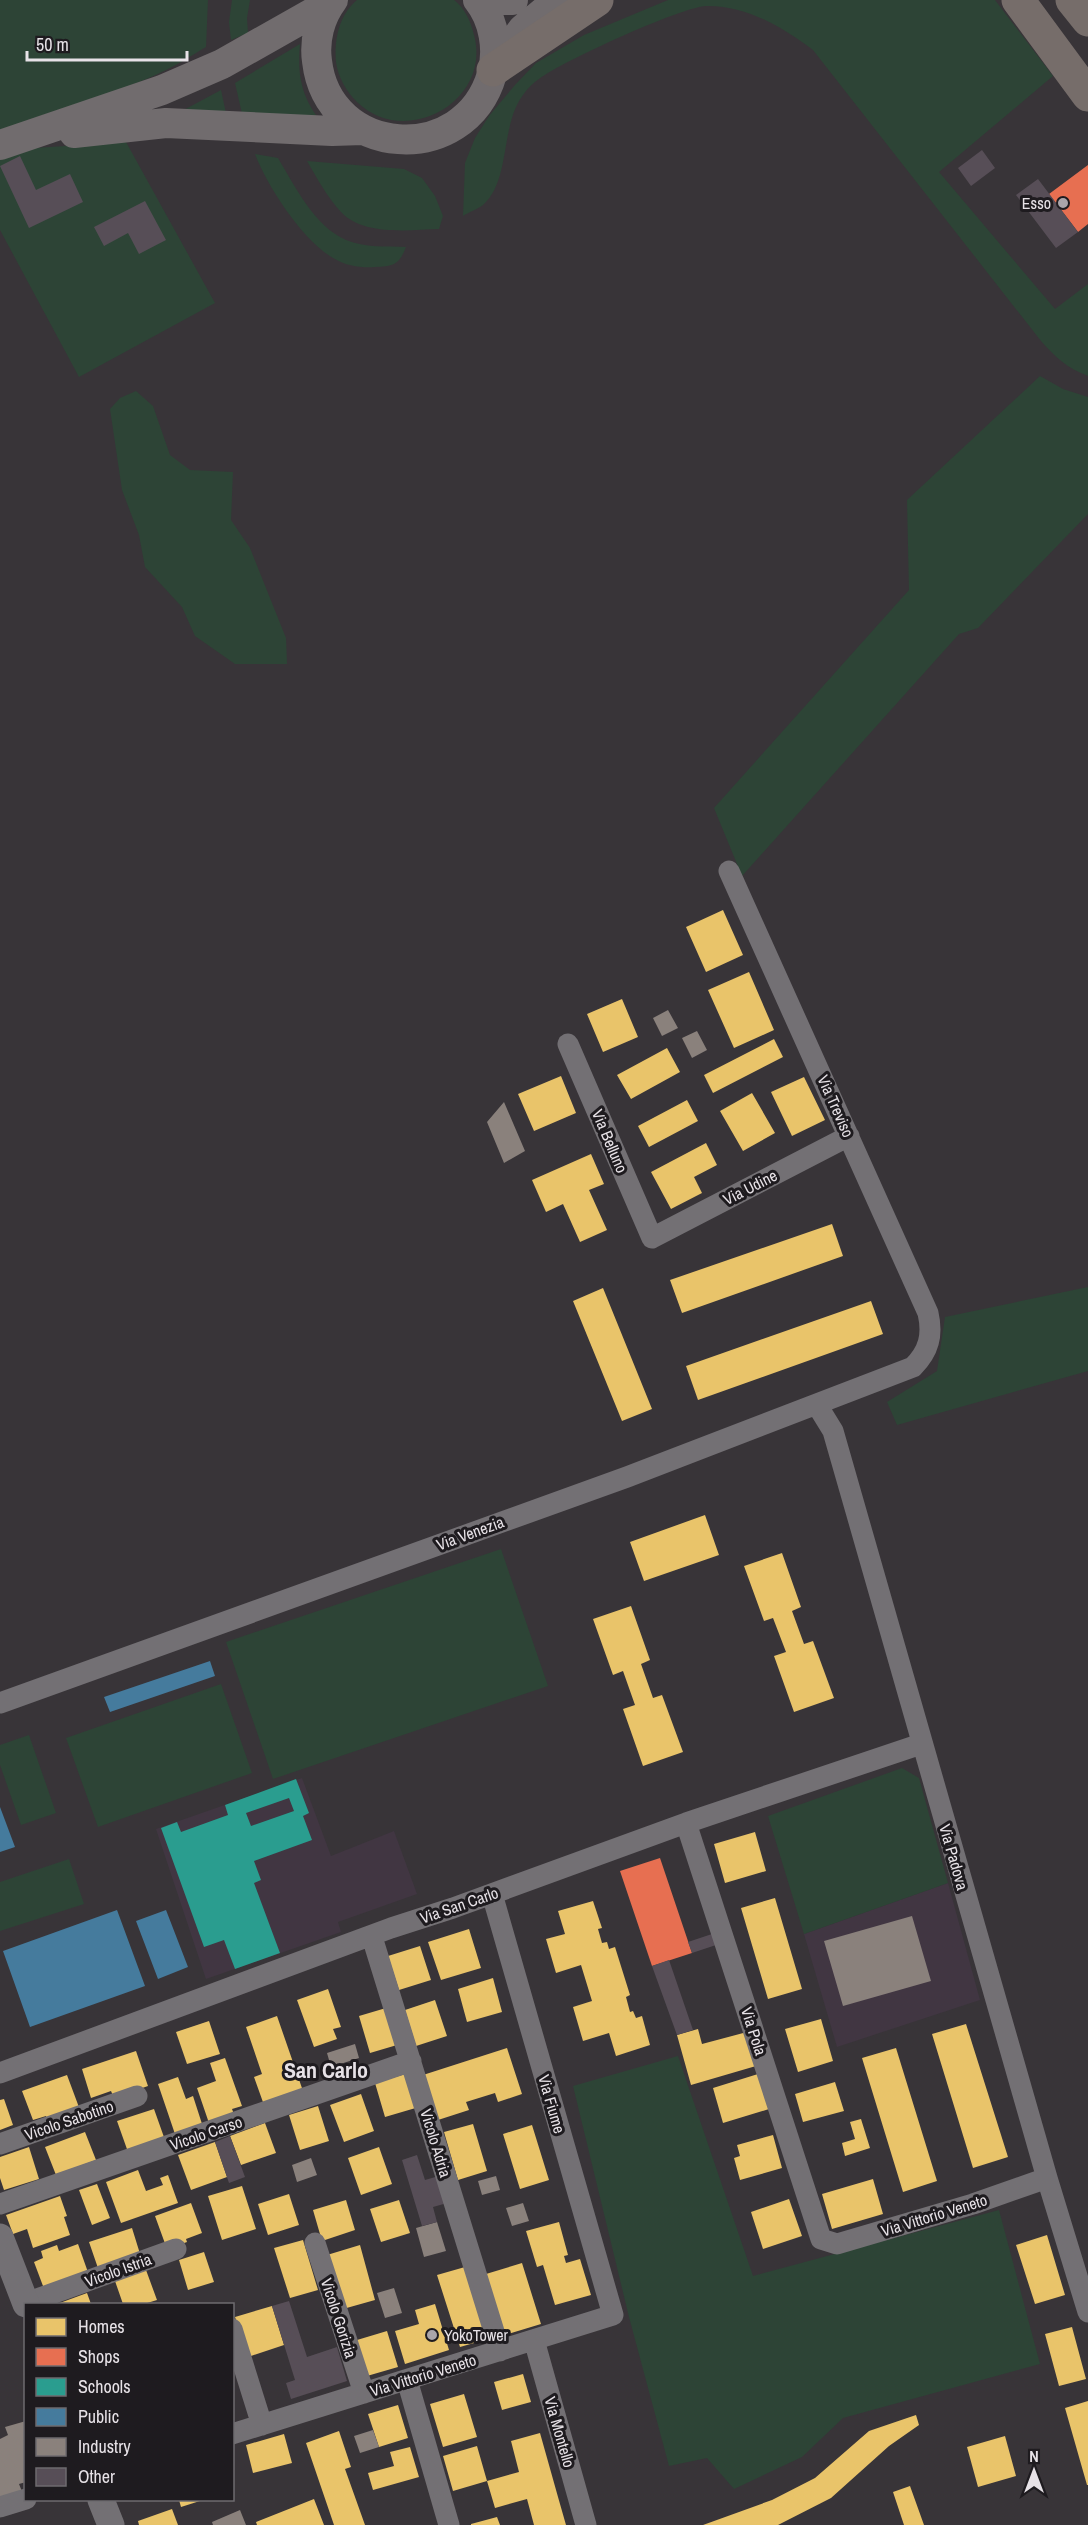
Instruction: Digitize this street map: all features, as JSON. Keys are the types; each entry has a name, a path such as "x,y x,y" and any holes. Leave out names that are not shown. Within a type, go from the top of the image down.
{"highway":[{"path":"493,70 597,0"},
{"path":"1017,0 1088,95"},
{"path":"1072,0 1088,20"}],"main road":[{"path":"331,2 319,27 316,54 321,80 329,98 342,114 363,130 377,136 406,141 421,139 450,129 473,110 489,85 493,70 494,37 489,20 478,0"},
{"path":"491,0 513,0"},
{"path":"493,70 523,29 558,0"},
{"path":"7,142 162,90 222,64 331,2"},
{"path":"7,142 166,123 363,130"}],"street":[{"name":"Via Treviso","path":"729,871 928,1313 931,1328 928,1345"},
{"name":"Via Belluno","path":"568,1044 652,1238"},
{"name":"Via Udine","path":"652,1238 849,1136"},
{"name":"Via Venezia","path":"0,1703 616,1481 817,1405 913,1367 923,1357 928,1345"},
{"name":"Via Padova","path":"817,1405 833,1431 921,1744 1088,2312"},
{"name":"Via San Carlo","path":"0,2073 686,1823 921,1744"},
{"name":"Via Pola","path":"686,1823 821,2239"},
{"name":"Via Fiume","path":"492,1894 613,2315"},
{"name":"Vicolo Adria","path":"372,1937 500,2351"},
{"name":"Vicolo Carso","path":"0,2204 411,2061"},
{"name":"Vicolo Sabotino","path":"0,2144 137,2096"},
{"name":"Via Vittorio Veneto","path":"821,2239 837,2244 973,2204 1047,2178"},
{"path":"0,2237 26,2303"},
{"name":"Vicolo Gorizia","path":"315,2243 364,2393"},
{"name":"Vicolo Istria","path":"29,2303 176,2250"},
{"name":"Via Vittorio Veneto","path":"234,2433 613,2315"},
{"path":"234,2335 262,2425"},
{"name":"Via Montello","path":"534,2340 586,2525"},
{"path":"407,2380 446,2524"},
{"path":"0,2507 24,2500"},
{"path":"102,2501 111,2525"}],"shaded area":[{"path":"302,1778 331,1856 394,1831 417,1894 338,1922 341,1932 206,1979 156,1829"},
{"path":"948,1883 980,2000 837,2047 804,1934"}],"green space":[{"path":"0,0 208,0 206,47 171,68 146,79 0,131"},
{"path":"232,0 250,0 247,18 248,33 231,40 229,22"},
{"path":"357,0 454,0 458,3 471,25 476,59 470,80 458,98 440,111 420,119 398,121 377,115 357,102 341,78 337,68 336,54 337,37 342,20"},
{"path":"668,0 995,0 1053,76 939,172 1055,309 1088,284 1088,376 1062,361 1041,341 813,50 789,33 763,19 735,9 706,6 672,15 551,71 530,86 516,107 511,121 502,168 492,195 483,205 463,216 465,163 475,138 489,116 515,85 536,63 584,35"},
{"path":"300,44 299,67 302,86 305,96 322,123 243,118 235,83"},
{"path":"221,90 227,118 180,112"},
{"path":"126,142 215,303 79,377 0,230 0,159 20,149"},
{"path":"255,154 278,158 306,204 335,234 361,244 406,247 401,258 387,266 360,267 339,261 323,251 299,227 277,197"},
{"path":"307,161 404,169 422,178 435,196 443,216 439,229 387,230 361,225 350,220 331,200"},
{"path":"1040,376 1063,389 1088,397 1088,514 978,628 959,634 742,876 714,808 909,590 907,500"},
{"path":"136,391 153,406 170,455 190,470 233,472 231,520 250,548 286,638 287,664 235,664 195,636 182,607 145,567 139,535 122,490 110,409 120,398"},
{"path":"1088,1287 1088,1371 897,1425 887,1402 937,1371 945,1317"},
{"path":"501,1549 548,1686 273,1779 226,1642"},
{"path":"221,1684 252,1773 98,1827 66,1738"},
{"path":"29,1735 56,1813 21,1825 0,1765 0,1745"},
{"path":"902,1768 919,1778 948,1883 804,1934 768,1816"},
{"path":"69,1859 84,1904 0,1931 0,1882"},
{"path":"678,2056 753,2276 999,2210 1040,2364 843,2418 802,2457 734,2489 707,2458 669,2466 629,2317 573,2086"}],"building: Homes":[{"path":"723,910 743,955 706,972 686,927"},
{"path":"749,972 774,1030 734,1048 708,990"},
{"path":"622,999 638,1037 603,1052 587,1014"},
{"path":"774,1039 783,1057 713,1093 704,1075"},
{"path":"667,1048 680,1072 631,1099 617,1075"},
{"path":"561,1076 576,1113 534,1131 518,1094"},
{"path":"804,1077 825,1120 792,1136 771,1092"},
{"path":"752,1093 775,1133 743,1151 720,1111"},
{"path":"687,1100 698,1121 649,1147 638,1126"},
{"path":"706,1143 717,1165 694,1177 702,1193 671,1209 651,1172"},
{"path":"591,1154 604,1184 589,1190 607,1230 580,1242 563,1204 546,1212 532,1180"},
{"path":"832,1224 843,1256 682,1313 670,1280"},
{"path":"603,1288 652,1409 622,1421 573,1301"},
{"path":"871,1301 883,1334 698,1400 686,1366"},
{"path":"705,1515 719,1555 644,1581 630,1542"},
{"path":"782,1553 801,1607 792,1611 804,1644 813,1641 834,1698 794,1712 774,1656 786,1652 773,1618 764,1621 744,1566"},
{"path":"631,1606 650,1660 641,1664 653,1698 662,1695 683,1752 643,1766 623,1709 635,1705 623,1671 613,1675 593,1619"},
{"path":"755,1832 766,1871 725,1883 714,1844"},
{"path":"775,1898 802,1989 768,1999 741,1908"},
{"path":"593,1901 602,1928 598,1929 602,1943 607,1942 609,1949 615,1947 630,1995 626,1997 630,2012 633,2011 636,2018 642,2016 650,2045 616,2056 609,2033 583,2041 573,2007 592,2001 581,1965 556,1973 546,1939 565,1934 558,1911"},
{"path":"469,1929 481,1968 441,1980 428,1942"},
{"path":"420,1946 431,1980 399,1990 388,1956"},
{"path":"493,1978 502,2012 467,2022 458,1989"},
{"path":"328,1989 341,2027 333,2029 337,2039 314,2047 297,2000"},
{"path":"435,2000 447,2036 416,2046 405,2010"},
{"path":"386,2008 397,2045 370,2053 359,2016"},
{"path":"277,2016 303,2091 264,2105 254,2077 262,2074 246,2027"},
{"path":"821,2019 833,2061 798,2072 785,2029"},
{"path":"209,2021 220,2054 187,2064 176,2032"},
{"path":"966,2024 1008,2157 973,2168 932,2034"},
{"path":"698,2029 702,2044 747,2032 756,2066 691,2085 677,2035"},
{"path":"507,2048 522,2094 498,2102 495,2093 466,2102 469,2110 438,2120 423,2075"},
{"path":"896,2048 937,2181 903,2192 862,2058"},
{"path":"136,2051 148,2086 114,2098 111,2091 91,2098 82,2069"},
{"path":"225,2058 242,2106 232,2109 235,2117 210,2126 197,2088 216,2081 210,2063"},
{"path":"409,2073 419,2107 385,2117 375,2083"},
{"path":"758,2074 769,2109 723,2123 713,2088"},
{"path":"67,2075 80,2110 48,2122 46,2116 33,2120 22,2091"},
{"path":"178,2077 186,2099 193,2096 203,2127 176,2137 158,2084"},
{"path":"835,2082 844,2111 803,2122 795,2094"},
{"path":"361,2094 374,2131 344,2142 330,2105"},
{"path":"4,2099 13,2125 0,2130 0,2100"},
{"path":"318,2106 329,2141 300,2150 289,2115"},
{"path":"154,2109 165,2140 128,2152 117,2121"},
{"path":"861,2119 870,2148 845,2156 842,2143 855,2139 850,2122"},
{"path":"265,2123 276,2153 241,2165 230,2136"},
{"path":"473,2124 487,2171 458,2180 444,2132"},
{"path":"532,2125 549,2180 520,2189 503,2134"},
{"path":"85,2132 96,2160 56,2175 45,2147"},
{"path":"773,2135 782,2168 740,2180 734,2158 740,2156 737,2145"},
{"path":"215,2142 227,2177 191,2190 178,2155"},
{"path":"29,2147 39,2179 4,2190 0,2178 0,2157"},
{"path":"379,2147 392,2184 361,2195 348,2158"},
{"path":"138,2170 146,2191 163,2185 160,2178 168,2175 178,2203 121,2223 106,2182"},
{"path":"873,2179 883,2214 832,2229 822,2194"},
{"path":"97,2184 110,2218 92,2225 79,2190"},
{"path":"242,2186 256,2229 222,2240 208,2196"},
{"path":"289,2194 299,2225 268,2235 258,2204"},
{"path":"60,2196 67,2216 64,2217 70,2235 33,2248 27,2229 13,2234 6,2215"},
{"path":"789,2199 802,2236 763,2249 751,2212"},
{"path":"346,2200 355,2230 322,2241 313,2210"},
{"path":"399,2200 410,2233 381,2242 370,2209"},
{"path":"191,2203 202,2233 186,2239 187,2242 167,2249 155,2216"},
{"path":"559,2222 568,2255 564,2256 566,2263 580,2259 591,2295 555,2305 543,2265 537,2267 526,2231"},
{"path":"132,2228 141,2257 99,2271 89,2242"},
{"path":"1047,2235 1065,2295 1035,2304 1016,2245"},
{"path":"303,2240 318,2290 290,2298 274,2248"},
{"path":"78,2244 90,2278 46,2294 34,2262 43,2258 41,2251 57,2245 59,2251"},
{"path":"360,2245 375,2300 343,2309 327,2255"},
{"path":"204,2252 214,2282 188,2290 179,2260"},
{"path":"522,2263 541,2324 505,2335 486,2274"},
{"path":"465,2267 488,2339 460,2347 437,2275"},
{"path":"146,2270 157,2300 147,2303 123,2303 115,2281"},
{"path":"87,2293 91,2303 60,2303"},
{"path":"435,2304 449,2350 405,2364 395,2331 419,2324 415,2310"},
{"path":"272,2306 284,2345 248,2357 235,2317"},
{"path":"1072,2327 1086,2379 1059,2386 1045,2334"},
{"path":"387,2331 398,2367 367,2376 357,2340"},
{"path":"523,2374 531,2402 502,2410 494,2382"},
{"path":"464,2394 477,2437 443,2447 430,2404"},
{"path":"1088,2401 1088,2485 1087,2485 1065,2408"},
{"path":"398,2405 408,2438 379,2447 368,2414"},
{"path":"916,2415 919,2425 889,2446 831,2498 778,2525 703,2525 772,2500 815,2478 869,2431"},
{"path":"339,2431 351,2467 345,2469 365,2525 334,2525 306,2443"},
{"path":"540,2433 566,2525 534,2525 527,2499 495,2508 487,2481 519,2472 511,2441"},
{"path":"284,2434 292,2463 253,2473 246,2445"},
{"path":"1005,2436 1016,2476 978,2487 967,2447"},
{"path":"477,2446 487,2481 453,2491 443,2456"},
{"path":"410,2447 419,2477 373,2490 368,2473 394,2466 390,2452"},
{"path":"910,2486 924,2525 904,2525 893,2492"},
{"path":"314,2499 324,2525 257,2525 256,2522"},
{"path":"179,2501 200,2501 181,2507"},
{"path":"172,2509 178,2525 139,2525 138,2521"},
{"path":"497,2517 500,2525 471,2525 471,2524"}],"building: Shops":[{"path":"1088,165 1088,224 1078,232 1049,194"},
{"path":"660,1858 692,1953 652,1966 620,1871"}],"building: Schools":[{"path":"296,1779 309,1813 303,1816 312,1840 254,1861 261,1880 254,1883 280,1953 235,1969 224,1940 204,1947 161,1828 177,1822 181,1832 228,1815 225,1805","holes":["289,1798 294,1811 251,1826 246,1813"]}],"building: Public":[{"path":"210,1661 215,1676 110,1712 104,1697"},
{"path":"0,1807 15,1847 0,1852"},
{"path":"117,1910 145,1986 30,2027 3,1951"},
{"path":"166,1910 188,1967 158,1979 136,1921"}],"building: Industry":[{"path":"668,1010 678,1028 662,1036 653,1018"},
{"path":"697,1031 707,1050 692,1058 682,1038"},
{"path":"504,1102 525,1151 504,1163 487,1122"},
{"path":"912,1916 931,1981 843,2006 824,1941"},
{"path":"355,2044 359,2058 331,2067 327,2053"},
{"path":"311,2158 317,2175 297,2182 292,2165"},
{"path":"496,2176 500,2190 482,2195 478,2181"},
{"path":"523,2203 529,2221 512,2226 506,2208"},
{"path":"437,2222 446,2251 424,2257 416,2228"},
{"path":"394,2288 402,2313 385,2318 377,2293"},
{"path":"24,2422 24,2483 19,2484 23,2494 0,2501 0,2439 8,2435 5,2427"},
{"path":"373,2430 379,2447 360,2453 354,2436"},
{"path":"240,2510 246,2525 213,2525 212,2522"}],"building: Other":[{"path":"982,150 995,168 971,186 958,168"},
{"path":"20,156 36,190 70,174 83,202 29,228 0,166"},
{"path":"1038,179 1078,232 1056,248 1016,195"},
{"path":"145,201 166,240 139,254 128,233 104,246 94,227"},
{"path":"712,1934 716,1945 692,1953 688,1942"},
{"path":"669,1960 693,2030 677,2035 652,1966"},
{"path":"230,2136 245,2177 229,2183 215,2142"},
{"path":"417,2155 425,2180 439,2176 447,2203 433,2207 437,2222 422,2226 402,2160"},
{"path":"289,2301 307,2357 337,2347 347,2381 291,2399 286,2383 295,2380 272,2306"}],"place":[{"name":"Esso","path":"1063,203"},
{"name":"YokoTower","path":"432,2335"}],"district":[{"name":"San Carlo","path":"326,2070"}]}
